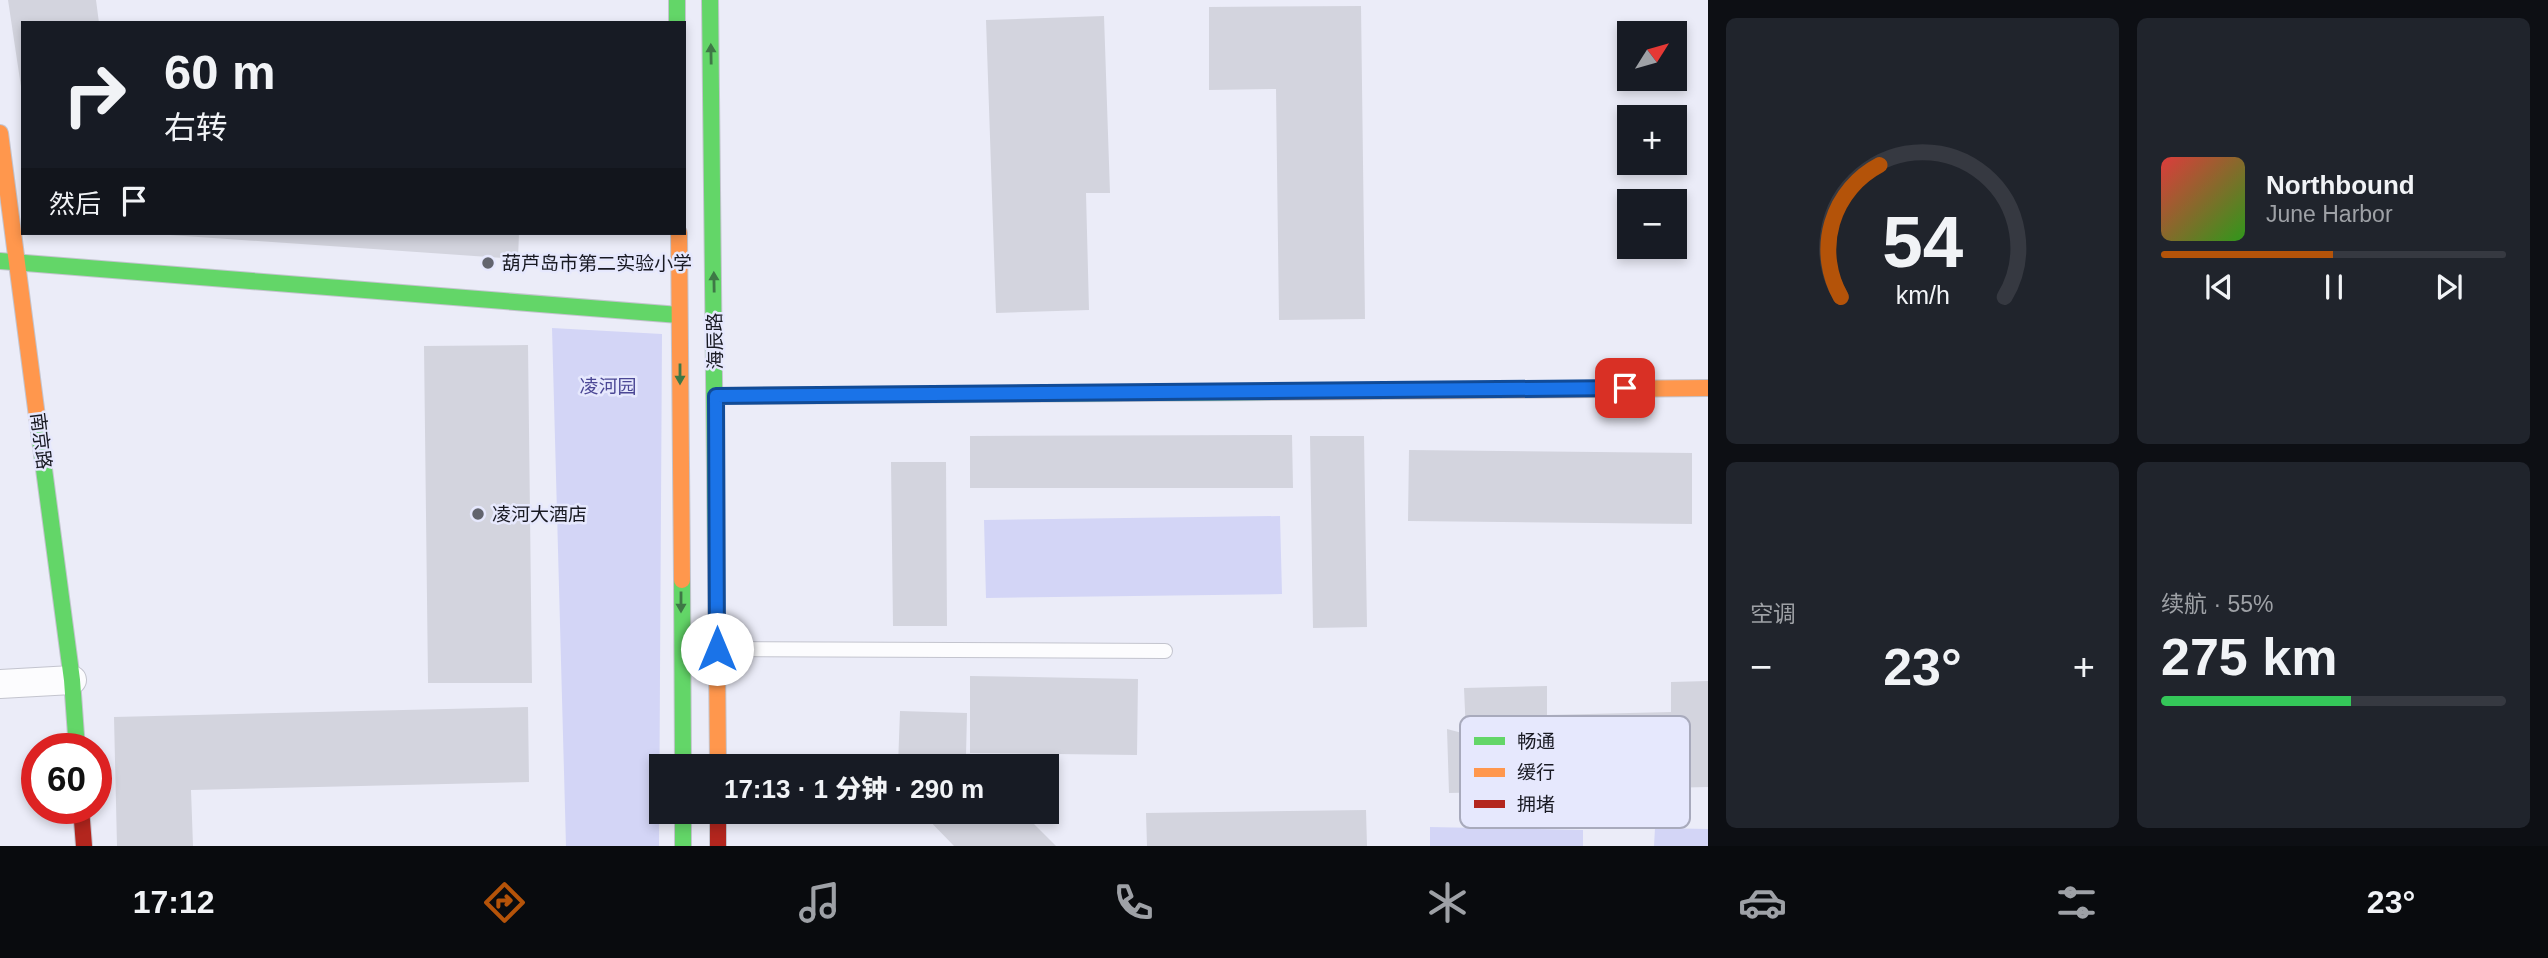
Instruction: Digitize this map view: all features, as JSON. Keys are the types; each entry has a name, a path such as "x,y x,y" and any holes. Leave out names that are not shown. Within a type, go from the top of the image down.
{"street":[{"path":"677,0 677,21"},
{"name":"海辰路","path":"710,0 718,754"},
{"name":"南京路","path":"0,132 72,680 76,733"},
{"name":"海辰路","path":"679,235 682,754"},
{"path":"0,261 680,315"},
{"path":"716,396 1708,387"},
{"path":"0,684 72,680"},
{"path":"82,824 84,846"},
{"path":"683,824 683,846"},
{"path":"718,824 718,846"}],"lane":[{"path":"717,649 1165,651"}],"green space":[{"name":"凌河园","path":"552,328 662,334 660,754 649,754 649,824 659,824 659,846 566,846"},
{"path":"1280,516 1282,594 986,598 984,520"},
{"path":"1430,827 1583,830 1583,846 1430,846"},
{"path":"1655,828 1708,829 1708,846 1654,846"}],"building":[{"path":"8,0 96,0 99,21 21,21 21,87"},
{"path":"1361,6 1365,319 1279,320 1276,89 1209,90 1209,7"},
{"path":"1104,16 1110,193 1086,193 1089,310 996,313 986,20"},
{"path":"170,235 519,235 518,259"},
{"name":"凌河大酒店","path":"528,345 532,683 428,683 424,346"},
{"path":"1292,435 1293,488 970,488 970,436"},
{"path":"1310,436 1364,436 1367,627 1313,628"},
{"path":"1409,450 1692,453 1692,524 1408,521"},
{"path":"891,462 946,462 947,626 893,626"},
{"path":"970,676 1138,679 1137,755 970,753"},
{"path":"1708,681 1708,787 1690,787 1690,716 1465,716 1464,688 1547,686 1547,715 1671,712 1671,682"},
{"path":"528,707 529,782 191,790 193,846 117,846 114,717"},
{"path":"900,711 967,713 966,754 898,754"},
{"path":"1447,729 1460,732 1460,793 1449,793"},
{"path":"1366,810 1367,846 1147,846 1146,813"},
{"path":"933,824 1034,824 1056,846 954,846"}],"traffic: fast":[{"path":"677,0 677,21"},
{"path":"710,0 717,660"},
{"path":"0,261 679,315"},
{"path":"716,396 1273,392"},
{"path":"38,424 72,680 76,733"},
{"path":"682,580 683,754"},
{"path":"683,824 683,846"}],"traffic: slow":[{"path":"0,133 38,424"},
{"path":"679,235 682,580"},
{"path":"1273,392 1708,388"},
{"path":"717,660 718,754"}],"traffic: jam":[{"path":"82,824 84,846"},
{"path":"718,824 718,846"}],"place":[{"name":"葫芦岛市第二实验小学","path":"488,263"},
{"name":"凌河大酒店","path":"478,514"}],"route":[{"path":"717,649 716,396 1625,388"}]}
